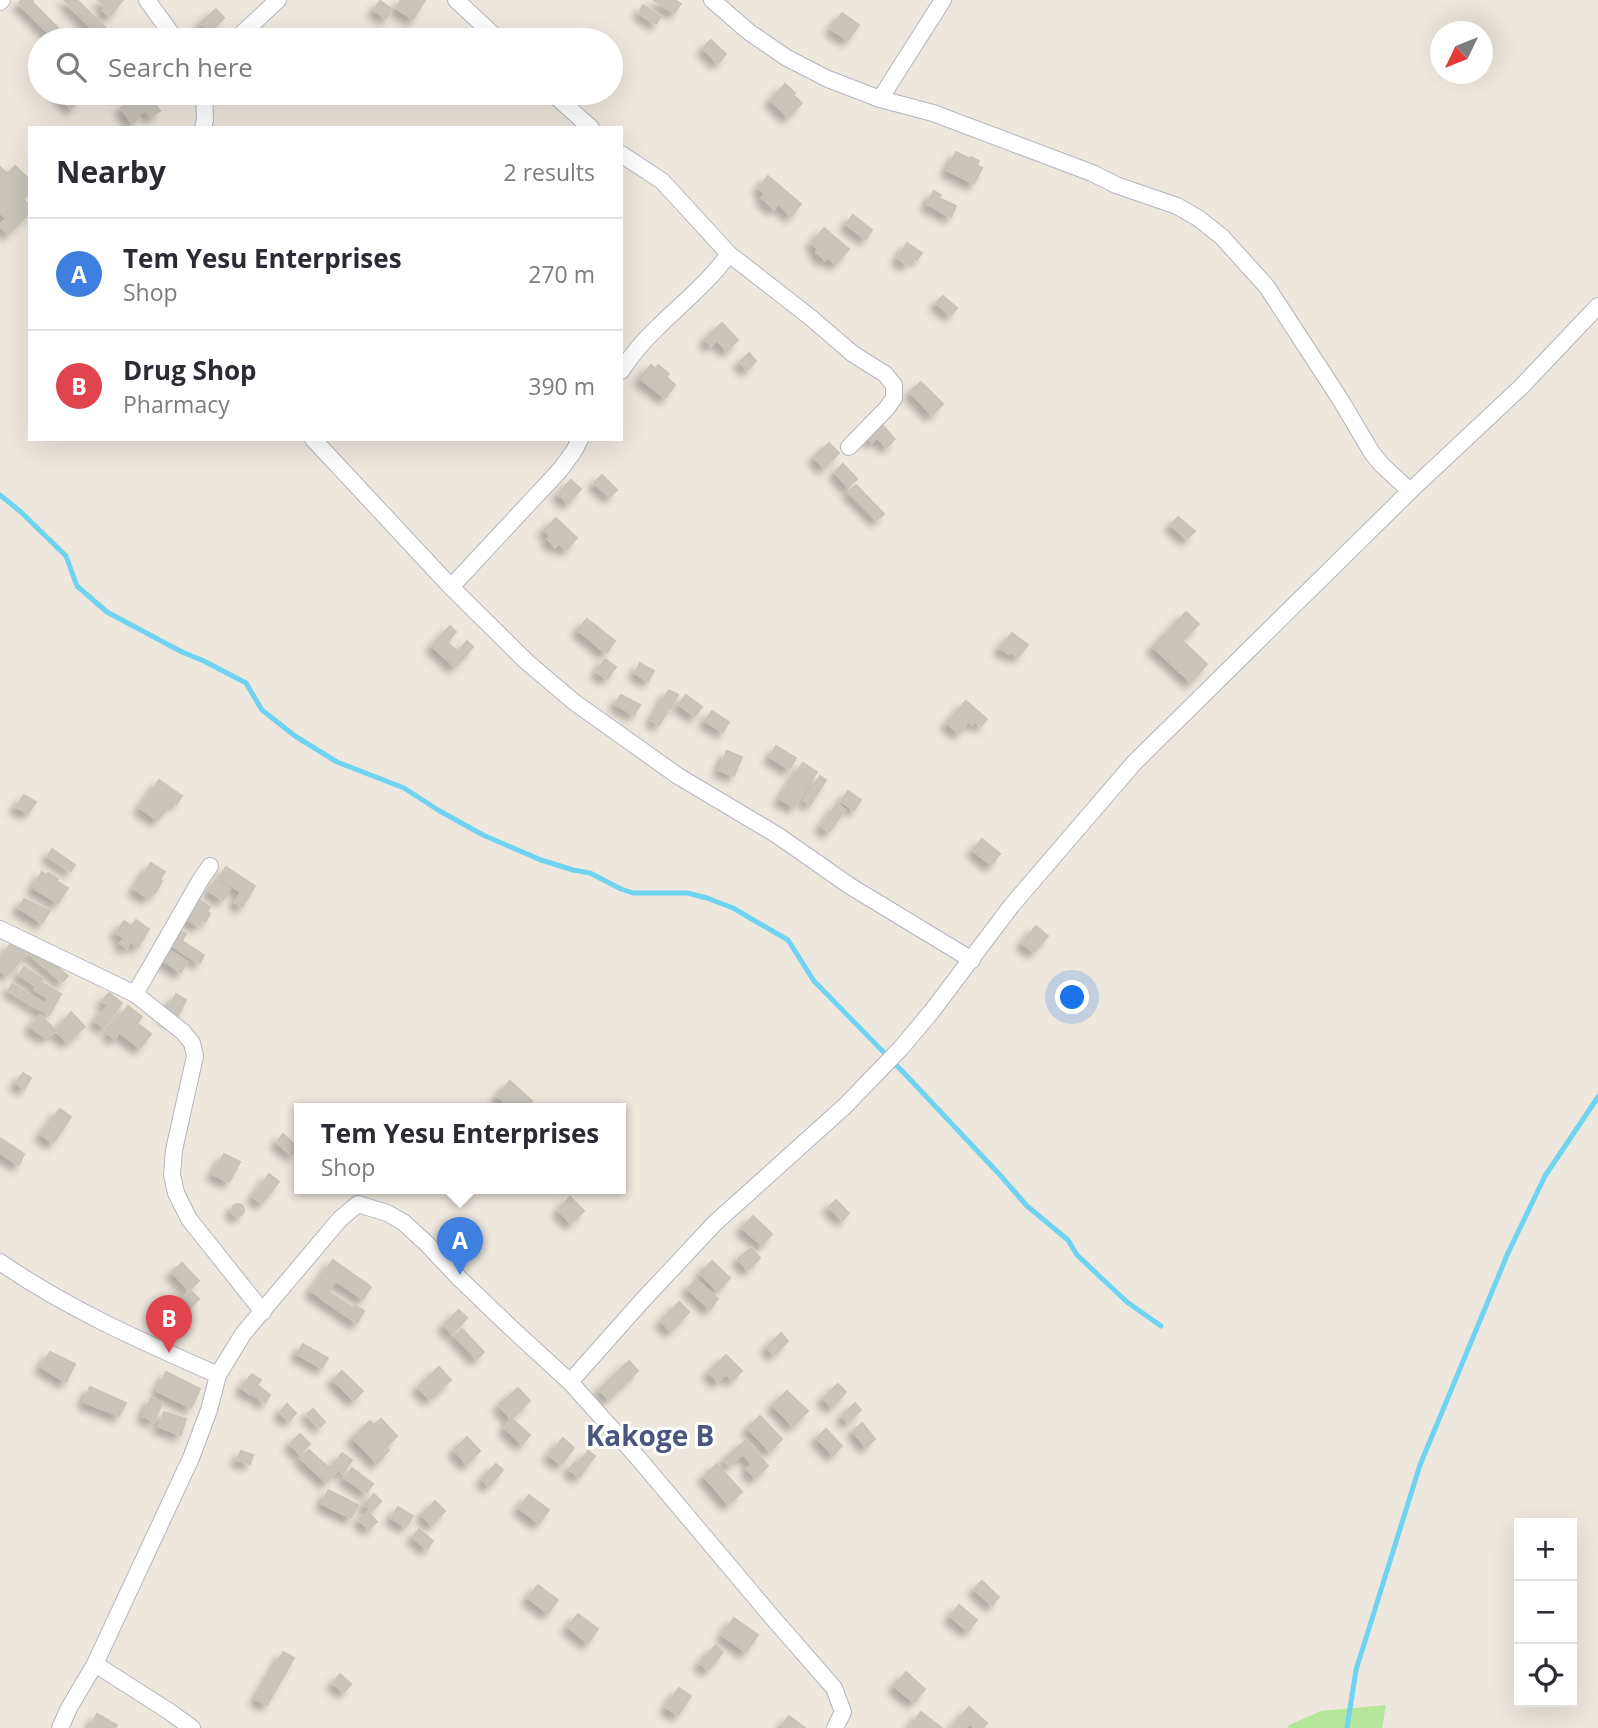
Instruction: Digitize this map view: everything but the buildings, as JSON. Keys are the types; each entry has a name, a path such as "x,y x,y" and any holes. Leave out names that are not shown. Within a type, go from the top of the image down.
{"street":[{"path":"147,0 167,28"},
{"path":"248,28 278,0"},
{"path":"456,0 486,28"},
{"path":"712,0 749,32 787,58 828,79 880,99 933,113 1092,173 1116,185 1177,206 1198,218 1222,237 1267,287 1372,453 1410,491"},
{"path":"880,99 943,0"},
{"path":"204,126 205,105"},
{"path":"565,105 589,126"},
{"path":"623,154 662,181 729,254 853,354 885,374 894,386 894,398 849,446"},
{"path":"623,369 655,330 693,296 729,254"},
{"path":"570,1382 715,1223 845,1106 884,1066 932,1011 1012,905 1134,763 1410,491 1521,387 1598,306"},
{"path":"315,441 452,587 527,662 574,702 678,776 777,835 850,886 972,960"},
{"path":"452,587 560,470 579,441"},
{"path":"135,994 210,866"},
{"path":"0,929 135,994 183,1032 192,1043 195,1056 174,1150 172,1175 176,1193 189,1219 263,1312"},
{"path":"60,1728 95,1664 191,1458 209,1410 218,1375 243,1334 306,1257 340,1219 358,1205 387,1213 403,1222 570,1382 834,1688 843,1712 835,1728"},
{"path":"0,1262 60,1300 107,1325 218,1375"},
{"path":"95,1664 192,1728"}],"green space":[{"path":"1386,1705 1382,1728 1287,1728 1321,1711"}],"waterway":[{"path":"0,495 66,556 77,586 107,612 246,683 262,710 295,736 337,762 404,788 483,835 541,860 590,873 633,893 687,893 707,898 733,908 788,940 814,981 904,1073 1027,1206 1068,1240 1077,1255 1127,1302 1161,1326"},
{"path":"1347,1728 1356,1670 1420,1465 1508,1253 1545,1176 1598,1097"}],"place":[{"name":"Tem Yesu Enterprises","path":"460,1275"},
{"name":"Drug Shop","path":"169,1353"}],"district":[{"name":"Kakoge B","path":"650,1436"}]}
